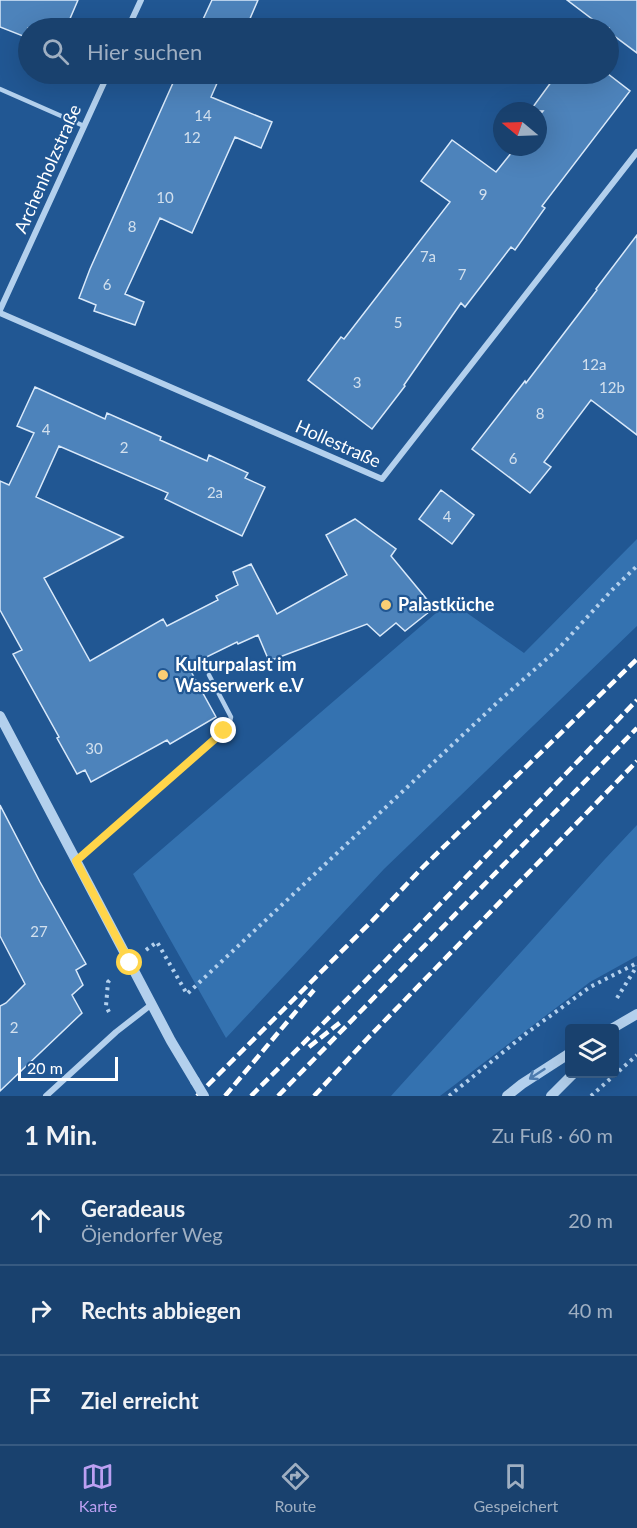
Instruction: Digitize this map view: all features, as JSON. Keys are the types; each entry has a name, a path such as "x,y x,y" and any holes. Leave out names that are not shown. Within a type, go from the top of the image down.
{"street":[{"path":"133,18 141,0"},
{"name":"Archenholzstraße","path":"0,311 103,84"},
{"name":"Hollestraße","path":"0,311 382,479 637,152"},
{"path":"0,716 171,1041 204,1096"},
{"path":"46,1096 116,1032 152,1004"},
{"path":"619,1026 637,1014"},
{"path":"507,1096 565,1056"},
{"path":"551,1096 569,1078"}],"lane":[{"path":"0,89 84,126"},
{"path":"76,861 216,739 229,725 231,717 209,675"}],"path":[{"path":"238,945 500,700 559,648 637,566"},
{"path":"449,1096 528,1032 590,987 637,963"},
{"path":"591,1096 637,1055"}],"shaded area":[{"path":"637,539 637,626 384,869 226,1038 133,874 450,601 524,653"},
{"path":"637,825 637,956 590,982 440,1096 391,1096 605,859"}],"building":[{"path":"0,0 78,0 70,18 18,18 18,34 0,27"},
{"path":"212,0 258,0 250,18 204,18"},
{"path":"567,0 637,0 637,53 619,40 619,18 591,18"},
{"path":"619,82 630,91 542,206 545,208 515,250 511,247 465,307 461,303 405,386 372,429 308,380 341,337 344,339 450,202 421,181 452,140 496,172 509,156 547,156 547,102 537,102 550,84"},
{"path":"173,84 217,84 211,97 272,122 261,148 235,137 192,233 160,218 125,294 144,302 135,325 94,311 96,305 79,298"},
{"path":"637,235 637,435 591,400 544,462 551,467 530,493 472,449 525,381 526,383"},
{"path":"35,387 105,419 107,413 207,461 209,455 248,473 245,478 265,487 242,536 165,499 168,493 59,446 36,497 123,537 44,578 90,661 163,619 167,626 218,600 216,596 238,585 233,572 251,564 277,614 347,575 326,535 355,519 396,549 391,556 434,608 405,631 396,623 380,636 367,624 269,661 258,635 238,644 237,642 188,666 216,717 170,744 167,740 91,782 85,770 77,774 57,738 59,737 13,654 22,650 0,610 0,481 9,485 34,433 17,426"},
{"path":"441,490 474,515 452,544 419,519"},
{"path":"0,805 86,964 76,970 83,985 72,995 82,1013 0,1091 0,1006 25,984 0,936"}],"railway":[{"path":"197,1096 423,867 637,659"},
{"path":"251,1096 637,700"},
{"path":"278,1096 637,728"},
{"path":"314,1096 637,761"},
{"path":"225,1096 314,990"},
{"path":"309,1047 342,1021"}],"place":[{"name":"Palastküche","path":"386,605"},
{"name":"Kulturpalast im Wasserwerk e.V","path":"163,675"}],"route":[{"path":"130,963 76,861 224,731"}]}
